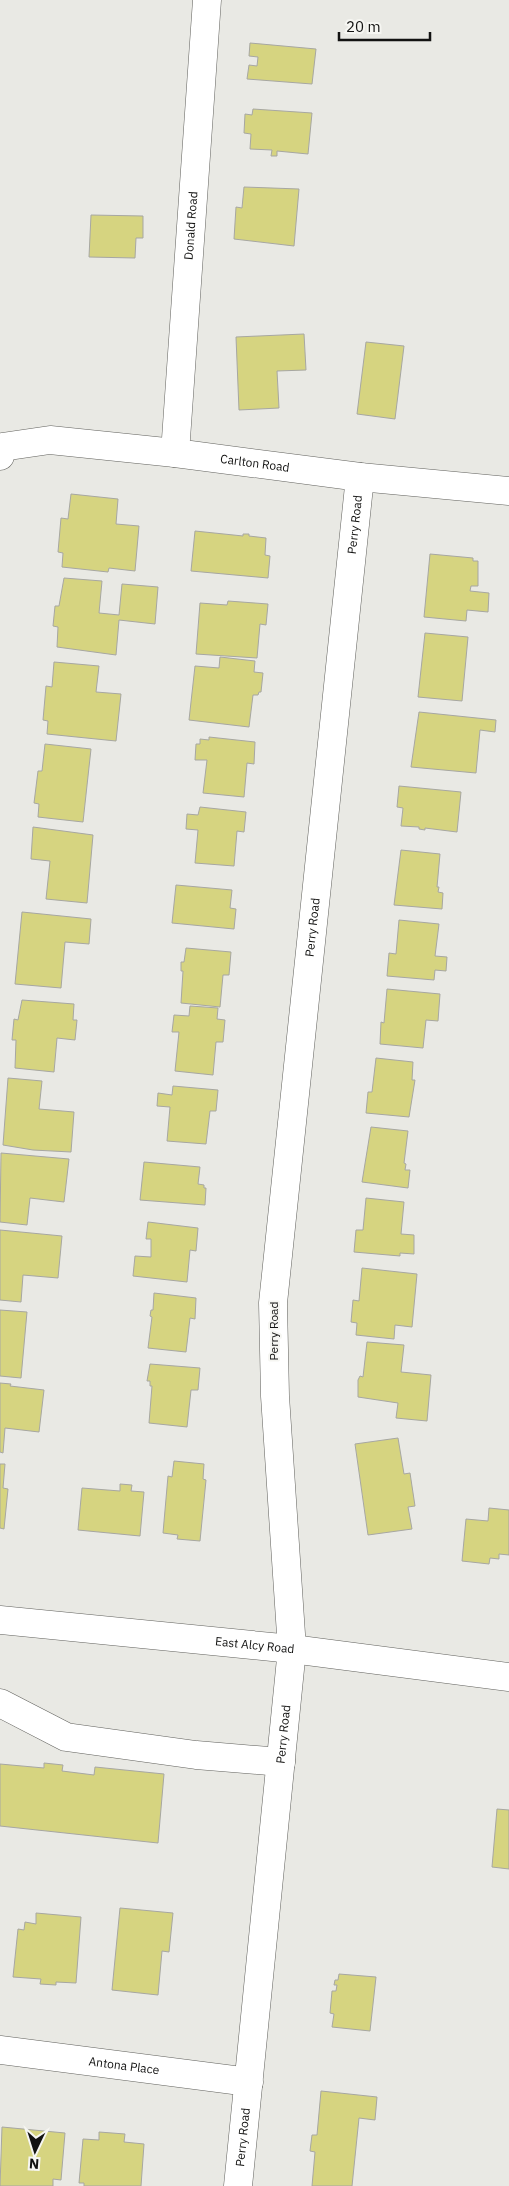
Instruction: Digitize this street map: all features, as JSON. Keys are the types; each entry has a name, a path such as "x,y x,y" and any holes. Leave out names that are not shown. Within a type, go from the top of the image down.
{"street":[{"name":"Donald Road","path":"175,453 207,0"},
{"name":"Carlton Road","path":"1,452 50,440 175,453 360,477 509,490"},
{"name":"Perry Road","path":"238,2186 292,1649 275,1396 273,1303 360,477"},
{"name":"East Alcy Road","path":"0,1620 292,1649 509,1677"},
{"path":"0,1703 66,1737 196,1755 281,1762"},
{"name":"Antona Place","path":"0,2050 249,2082"}],"building":[{"path":"250,43 316,49 312,84 247,79 249,65 257,66 258,57 249,56"},
{"path":"253,109 312,113 308,154 277,151 277,156 271,156 272,150 250,149 251,134 244,133 245,114 252,115"},
{"path":"244,187 299,189 294,246 234,239 236,207 242,208"},
{"path":"91,215 143,216 143,238 136,238 135,258 89,257"},
{"path":"304,334 306,370 277,371 279,408 239,410 236,337"},
{"path":"366,342 404,346 395,419 357,414"},
{"path":"71,494 118,499 116,524 139,526 135,571 109,568 108,572 62,567 63,553 58,552 61,518 68,519"},
{"path":"195,531 243,536 243,534 249,534 249,536 266,538 265,555 270,556 268,578 191,571"},
{"path":"430,554 473,558 473,561 478,561 478,586 471,586 470,591 489,593 488,612 467,610 466,621 424,617"},
{"path":"64,578 102,581 99,613 119,615 122,584 158,587 155,624 119,620 116,655 57,647 58,627 53,626 55,606 59,606"},
{"path":"228,601 268,604 266,625 260,624 257,658 196,654 200,603 227,605"},
{"path":"425,633 468,637 462,701 418,697"},
{"path":"220,657 255,661 254,672 263,673 261,692 258,695 253,695 249,727 189,720 195,666 219,668"},
{"path":"54,662 99,666 96,692 121,694 116,741 47,734 48,721 43,720 46,686 52,687"},
{"path":"419,712 496,720 495,732 480,730 476,773 411,767"},
{"path":"209,737 255,742 254,764 247,763 244,797 203,793 207,760 195,760 196,744 200,744 200,739 209,740"},
{"path":"45,744 91,749 83,822 38,817 39,804 34,803 38,771 42,771"},
{"path":"399,786 461,792 457,832 401,826 403,808 397,807"},
{"path":"200,807 246,812 244,832 237,831 234,866 195,863 198,830 186,829 187,814 198,815"},
{"path":"33,827 93,835 87,903 46,899 50,861 31,859"},
{"path":"401,850 440,854 437,887 439,887 438,892 443,893 442,909 394,905"},
{"path":"176,885 232,890 230,908 236,909 234,929 172,923"},
{"path":"22,912 91,919 89,944 65,942 61,988 15,984"},
{"path":"399,920 439,924 435,956 447,957 446,971 435,970 434,980 387,976 389,953 396,954"},
{"path":"186,948 231,952 229,975 223,975 220,1007 181,1003 183,971 181,971 181,962 184,962"},
{"path":"387,989 440,994 438,1021 426,1020 423,1048 380,1044 381,1022 384,1023"},
{"path":"22,1000 74,1004 73,1020 77,1020 75,1040 57,1038 54,1072 15,1068 16,1040 12,1040 14,1019 18,1020"},
{"path":"190,1006 218,1008 217,1019 225,1020 223,1042 216,1042 213,1075 175,1071 179,1032 172,1032 174,1015 189,1016"},
{"path":"376,1058 413,1062 412,1080 415,1080 409,1117 366,1113 368,1092 372,1092"},
{"path":"8,1078 42,1081 39,1109 74,1112 71,1152 33,1150 3,1145"},
{"path":"173,1086 218,1090 216,1111 210,1111 206,1144 167,1141 170,1107 157,1106 158,1093 172,1095"},
{"path":"371,1127 408,1131 404,1163 406,1164 405,1170 410,1170 408,1188 362,1182"},
{"path":"1,1153 69,1159 64,1202 30,1198 27,1225 0,1222"},
{"path":"144,1162 200,1167 198,1184 204,1185 204,1188 206,1188 205,1205 140,1200"},
{"path":"366,1198 404,1202 401,1234 414,1235 414,1254 400,1253 400,1256 354,1252 356,1230 363,1230"},
{"path":"148,1222 198,1228 196,1251 190,1250 187,1282 133,1276 135,1256 151,1257 151,1239 146,1239"},
{"path":"0,1230 62,1236 58,1278 23,1275 21,1302 0,1300"},
{"path":"362,1268 417,1274 412,1327 395,1325 394,1339 356,1335 357,1323 351,1322 353,1300 359,1301"},
{"path":"154,1293 196,1298 195,1319 190,1318 186,1352 148,1348"},
{"path":"0,1310 27,1312 21,1378 0,1376"},
{"path":"367,1342 404,1345 401,1372 431,1375 427,1421 396,1418 398,1403 358,1397 358,1380 360,1376 363,1377"},
{"path":"150,1364 200,1368 198,1390 191,1390 187,1427 149,1423 152,1386 150,1386 150,1381 147,1381"},
{"path":"0,1383 44,1390 39,1432 5,1428 3,1453 0,1452"},
{"path":"398,1438 404,1474 410,1473 415,1506 408,1507 412,1529 368,1535 355,1444"},
{"path":"174,1461 204,1464 203,1479 206,1480 200,1541 177,1539 178,1535 163,1533 168,1476 172,1477"},
{"path":"0,1464 5,1464 3,1488 8,1489 4,1529 0,1528"},
{"path":"120,1484 132,1485 131,1491 144,1492 140,1536 78,1530 82,1488 120,1491"},
{"path":"489,1508 509,1510 509,1555 499,1554 499,1559 490,1558 489,1564 462,1561 466,1519 488,1521"},
{"path":"44,1763 63,1765 62,1771 94,1775 95,1767 164,1774 158,1843 0,1826 0,1764 44,1768"},
{"path":"497,1809 509,1810 509,1869 492,1867"},
{"path":"120,1908 173,1913 169,1952 162,1951 158,1995 112,1990"},
{"path":"36,1913 81,1917 76,1983 56,1982 56,1985 40,1984 41,1979 13,1977 18,1929 24,1930 25,1922 36,1924"},
{"path":"339,1974 376,1977 370,2031 332,2027 334,2014 330,2013 332,1991 336,1991 337,1985 334,1985 335,1980 338,1980"},
{"path":"321,2091 377,2097 375,2120 359,2118 352,2186 312,2186 315,2152 310,2151 312,2135 317,2135"},
{"path":"2,2127 65,2133 61,2180 53,2179 53,2186 0,2186"},
{"path":"99,2132 125,2134 124,2142 144,2144 141,2186 84,2186 84,2183 79,2183 83,2139 99,2140"}]}
